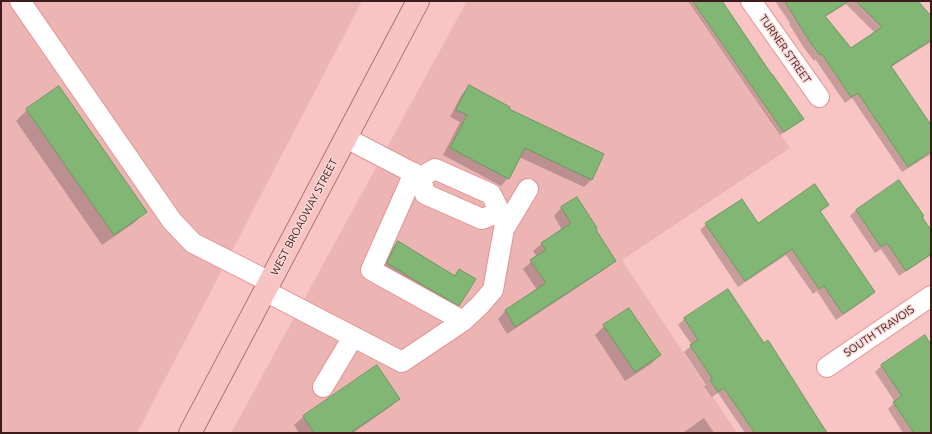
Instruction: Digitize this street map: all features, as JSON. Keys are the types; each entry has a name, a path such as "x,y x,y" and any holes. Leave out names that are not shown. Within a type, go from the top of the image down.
{"main road":[{"name":"WEST BROADWAY STREET","path":"190,433 418,1"}],"street":[{"path":"20,1 172,221 193,243 353,337 402,362 463,321 493,290 506,214 528,189"},
{"name":"TURNER STREET","path":"752,1 819,97"},
{"path":"346,138 417,175 425,194 482,219 506,214"},
{"path":"463,321 371,270 417,175 435,169 491,194 506,214"},
{"name":"SOUTH TRAVOIS","path":"827,367 931,296"},
{"path":"323,387 353,337"}],"shaded area":[{"path":"1,1 362,1 137,433 1,433"},
{"path":"467,1 689,1 790,148 622,260 737,433 231,433"}],"building":[{"path":"693,1 722,1 804,119 784,132"},
{"path":"785,1 849,1 825,16 851,48 882,27 856,1 918,1 931,16 931,40 891,66 931,125 931,151 908,167 858,93 851,97 822,54 820,55 810,42"},
{"path":"469,85 510,107 509,109 604,154 592,180 525,148 509,179 450,148 467,115 456,110"},
{"path":"59,86 147,212 114,235 26,109"},
{"path":"899,180 924,216 922,217 931,230 931,254 906,271 887,243 881,247 856,210"},
{"path":"815,184 829,205 820,211 875,292 843,314 824,286 819,289 792,249 745,281 705,223 742,199 758,223"},
{"path":"577,197 616,261 515,327 505,310 546,283 530,260 546,250 541,243 571,223 561,207"},
{"path":"398,241 455,276 459,269 476,279 459,306 387,263"},
{"path":"728,289 764,343 768,340 827,433 755,433 724,388 718,392 710,380 712,378 690,345 698,340 684,318"},
{"path":"629,308 661,355 635,372 603,325"},
{"path":"925,335 931,345 931,433 914,433 893,402 902,396 881,365"},
{"path":"377,365 400,399 350,433 314,433 303,416"}]}
